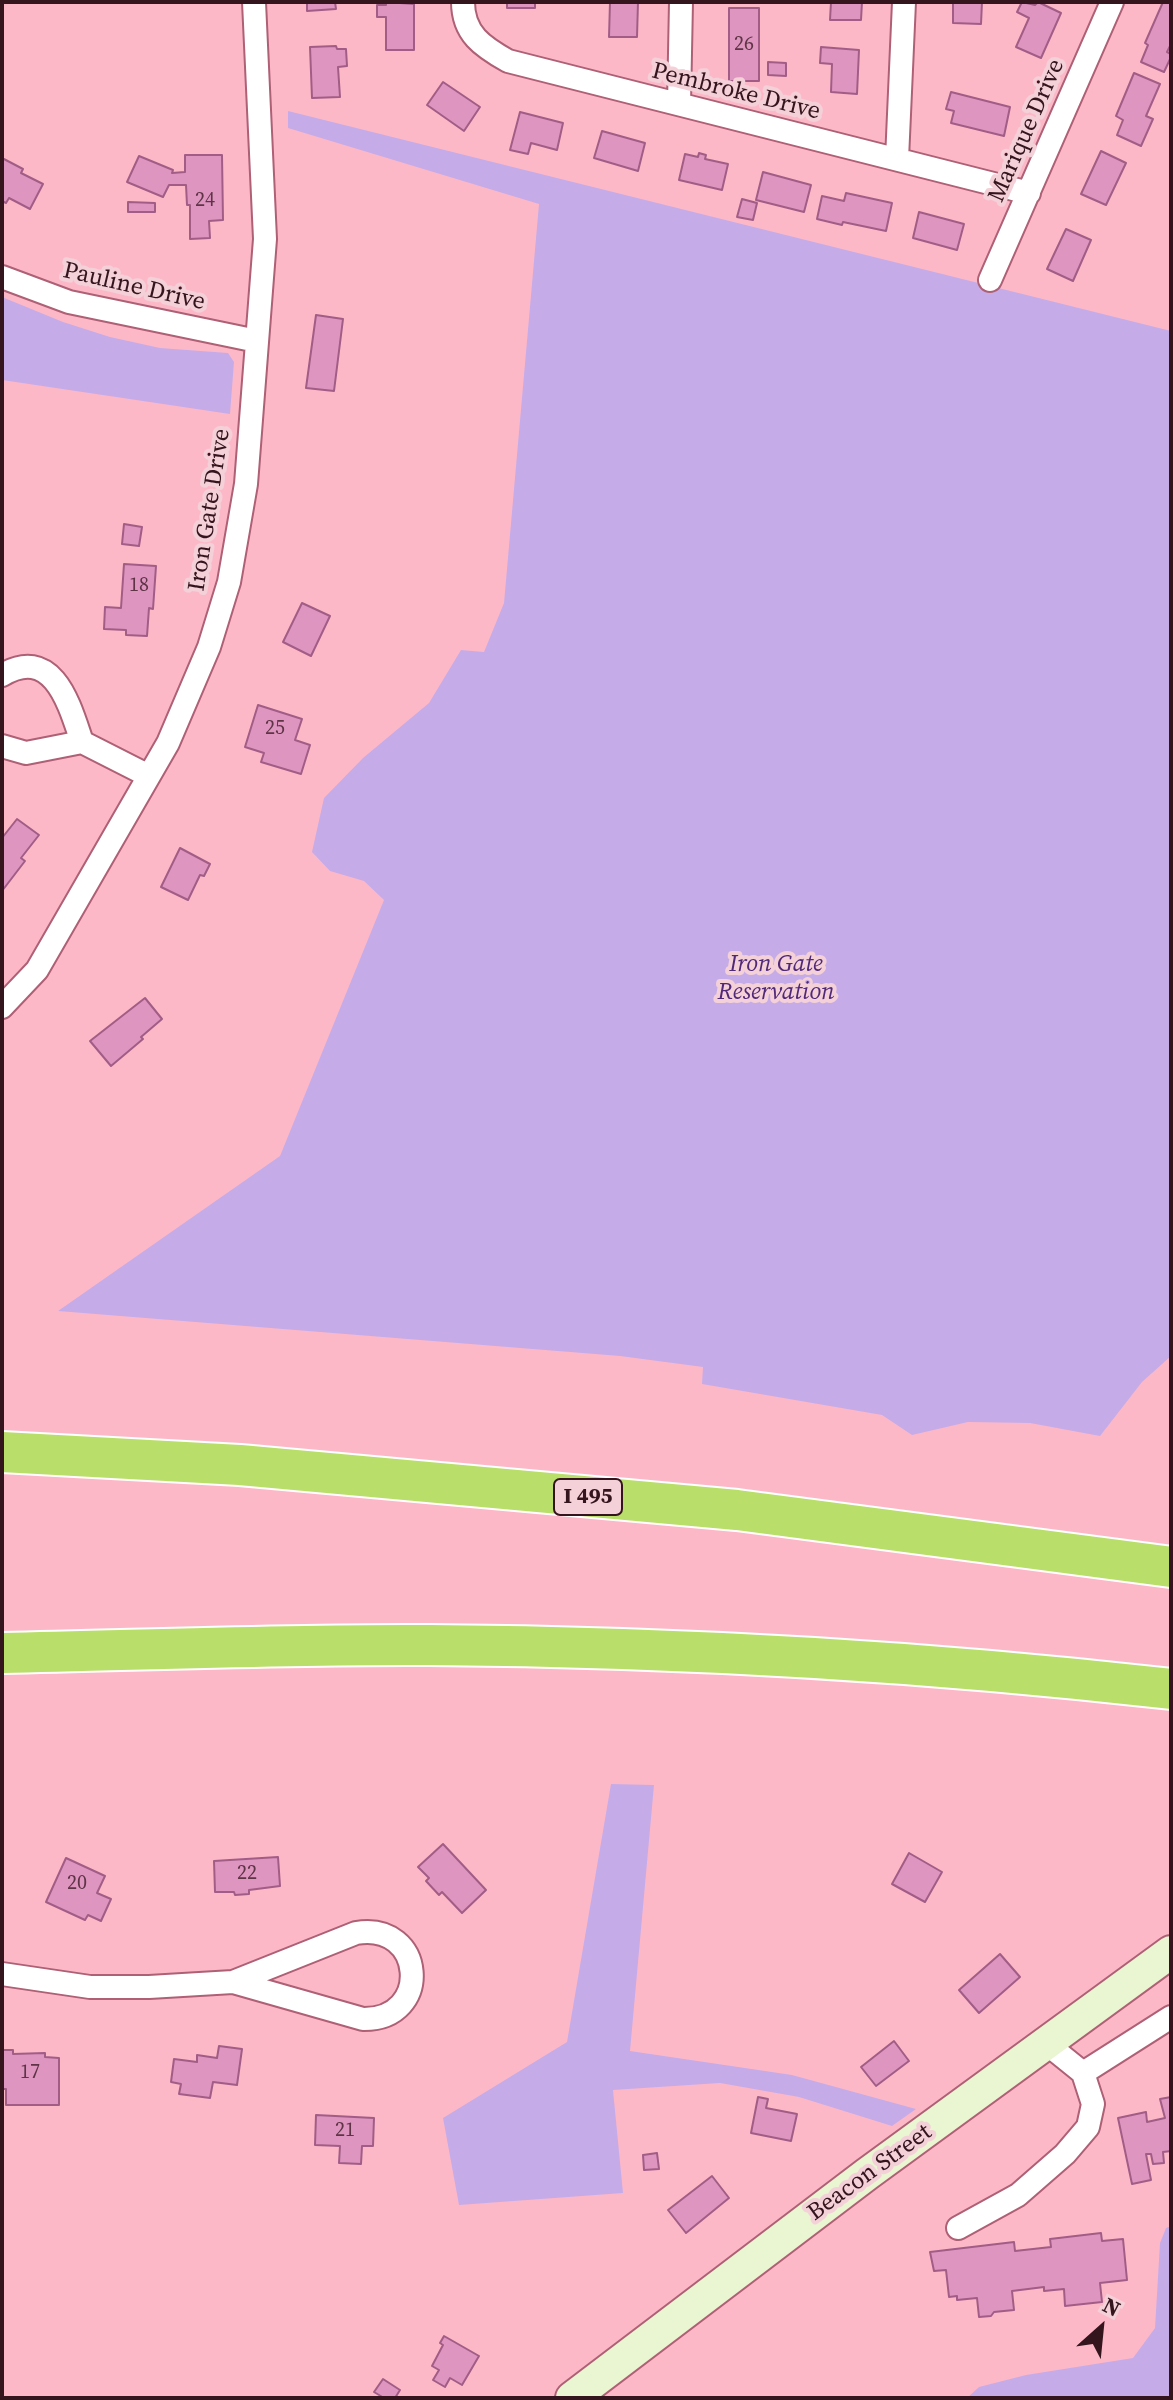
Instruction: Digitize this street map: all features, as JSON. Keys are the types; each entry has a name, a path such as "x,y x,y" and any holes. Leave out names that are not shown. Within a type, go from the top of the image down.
{"highway":[{"name":"I 495","path":"2,1452 240,1465 737,1510 1171,1567"},
{"path":"2,1653 429,1645 728,1653 1029,1673 1171,1689"}],"main road":[{"name":"Beacon Street","path":"572,2398 867,2174 1171,1952"}],"street":[{"name":"Iron Gate Drive","path":"2,1007 37,970 168,743 209,647 229,582 246,484 265,239 254,2"},
{"name":"Pembroke Drive","path":"463,2 465,20 481,46 508,61 1029,193"},
{"path":"679,104 681,2"},
{"path":"897,159 904,2"},
{"name":"Marique Drive","path":"990,280 1112,2"},
{"name":"Pauline Drive","path":"2,277 69,302 257,341"},
{"path":"2,675 26,668 51,676 63,689 82,742"},
{"path":"2,746 26,753 82,742 149,776"},
{"path":"2,1974 90,1987 233,1982 366,1931 394,1939 407,1954 412,1972 412,1982 405,2000 391,2013 373,2019 363,2019 233,1982"},
{"path":"1083,2073 1171,2017"},
{"path":"958,2228 1018,2195 1065,2154 1088,2127 1093,2104 1083,2073 1047,2044"}],"green space":[{"name":"Iron Gate Reservation","path":"288,111 1171,331 1171,1356 1142,1382 1100,1436 1030,1423 968,1422 912,1435 882,1415 702,1384 703,1367 620,1356 58,1311 280,1156 384,900 364,881 330,871 312,852 324,798 363,758 429,703 461,650 484,652 504,603 539,204 288,128"},
{"path":"2,297 110,337 160,348 228,353 234,362 230,414 2,380"},
{"path":"611,1784 654,1785 630,2051 792,2075 916,2109 892,2126 799,2097 720,2083 613,2090 623,2193 459,2205 443,2118 567,2042"},
{"path":"1171,2226 1171,2398 967,2398 979,2387 1026,2375 1133,2358 1155,2328 1160,2243 1166,2228"}],"building":[{"path":"307,2 335,2 336,9 307,11"},
{"path":"386,2 414,4 414,50 386,50 386,17 377,17 377,5 386,5"},
{"path":"507,2 535,2 535,8 507,8"},
{"path":"610,2 638,2 637,37 609,37"},
{"path":"831,2 862,2 861,20 830,20"},
{"path":"953,2 982,2 981,24 953,23"},
{"path":"1022,2 1035,5 1038,2 1061,13 1041,58 1016,47 1029,18 1017,12"},
{"path":"1163,2 1171,3 1171,44 1167,52 1171,57 1164,72 1141,62 1148,45 1145,43"},
{"path":"729,8 759,8 759,81 729,81"},
{"path":"336,46 337,49 346,49 347,66 338,67 340,97 312,98 310,47"},
{"path":"821,47 859,50 857,94 831,92 832,64 820,63"},
{"path":"768,62 786,63 786,76 768,75"},
{"path":"1134,73 1160,84 1146,116 1153,119 1141,146 1117,135 1123,120 1116,116"},
{"path":"443,82 480,107 464,131 427,105"},
{"path":"951,92 1010,107 1004,136 951,123 954,111 946,109"},
{"path":"520,112 563,123 557,150 531,143 528,154 510,150"},
{"path":"602,131 645,143 638,171 594,158"},
{"path":"1101,151 1126,163 1106,205 1081,194"},
{"path":"699,153 706,155 705,159 728,164 722,190 679,180 685,154 698,157"},
{"path":"185,155 222,155 223,220 209,221 210,238 190,239 190,205 187,205 186,185 169,185 163,197 127,182 139,156 173,170 172,173 185,172"},
{"path":"2,158 23,169 21,173 43,184 30,209 9,198 6,203 2,201"},
{"path":"763,172 811,185 804,212 756,200"},
{"path":"846,193 892,203 886,231 817,219 822,196 844,201"},
{"path":"742,199 757,203 753,220 737,217"},
{"path":"128,202 155,203 155,212 128,212"},
{"path":"919,212 964,224 957,250 913,238"},
{"path":"1066,229 1091,240 1073,281 1047,269"},
{"path":"316,315 343,319 334,391 306,388"},
{"path":"124,524 142,527 139,546 122,544"},
{"path":"124,564 156,566 153,609 149,608 147,636 126,635 126,630 104,629 105,607 121,608"},
{"path":"302,603 330,616 311,656 283,642"},
{"path":"258,705 302,719 295,740 310,745 301,774 261,762 264,753 245,747"},
{"path":"17,819 39,835 21,858 25,861 2,891 2,838"},
{"path":"180,848 210,864 204,876 200,875 188,900 161,887"},
{"path":"145,998 162,1019 111,1066 90,1041"},
{"path":"443,1844 486,1890 462,1913 442,1892 439,1895 418,1867"},
{"path":"909,1853 942,1872 925,1902 892,1884"},
{"path":"278,1857 280,1886 249,1890 249,1894 215,1892 214,1861"},
{"path":"66,1858 105,1876 97,1893 111,1899 101,1921 88,1915 85,1920 46,1902"},
{"path":"1000,1954 1020,1977 979,2013 959,1990"},
{"path":"894,2041 909,2061 876,2086 861,2067"},
{"path":"219,2046 242,2049 237,2085 213,2082 210,2098 179,2094 181,2084 171,2082 174,2059 197,2062 197,2055 217,2058"},
{"path":"2,2050 13,2050 13,2054 45,2053 45,2057 59,2058 59,2105 6,2105 6,2089 2,2089"},
{"path":"758,2097 768,2099 766,2108 797,2114 791,2141 751,2133"},
{"path":"1171,2097 1171,2151 1163,2152 1164,2163 1153,2164 1151,2154 1146,2154 1151,2180 1132,2184 1118,2118 1146,2112 1147,2122 1165,2118 1160,2099"},
{"path":"316,2115 374,2118 373,2146 362,2146 361,2164 339,2163 340,2146 315,2145"},
{"path":"657,2153 659,2169 644,2170 643,2155"},
{"path":"712,2176 729,2198 686,2233 668,2210"},
{"path":"1101,2233 1102,2241 1123,2239 1127,2280 1100,2283 1102,2302 1065,2306 1064,2289 1044,2291 1044,2287 1012,2291 1014,2310 994,2312 991,2316 979,2317 977,2298 957,2300 957,2296 949,2297 946,2270 934,2271 930,2252 1014,2242 1015,2251 1051,2247 1050,2239"},
{"path":"444,2336 479,2356 462,2385 450,2378 445,2387 433,2380 439,2370 432,2366 443,2345 440,2343"},
{"path":"383,2379 400,2390 395,2398 384,2398 374,2392"}]}
